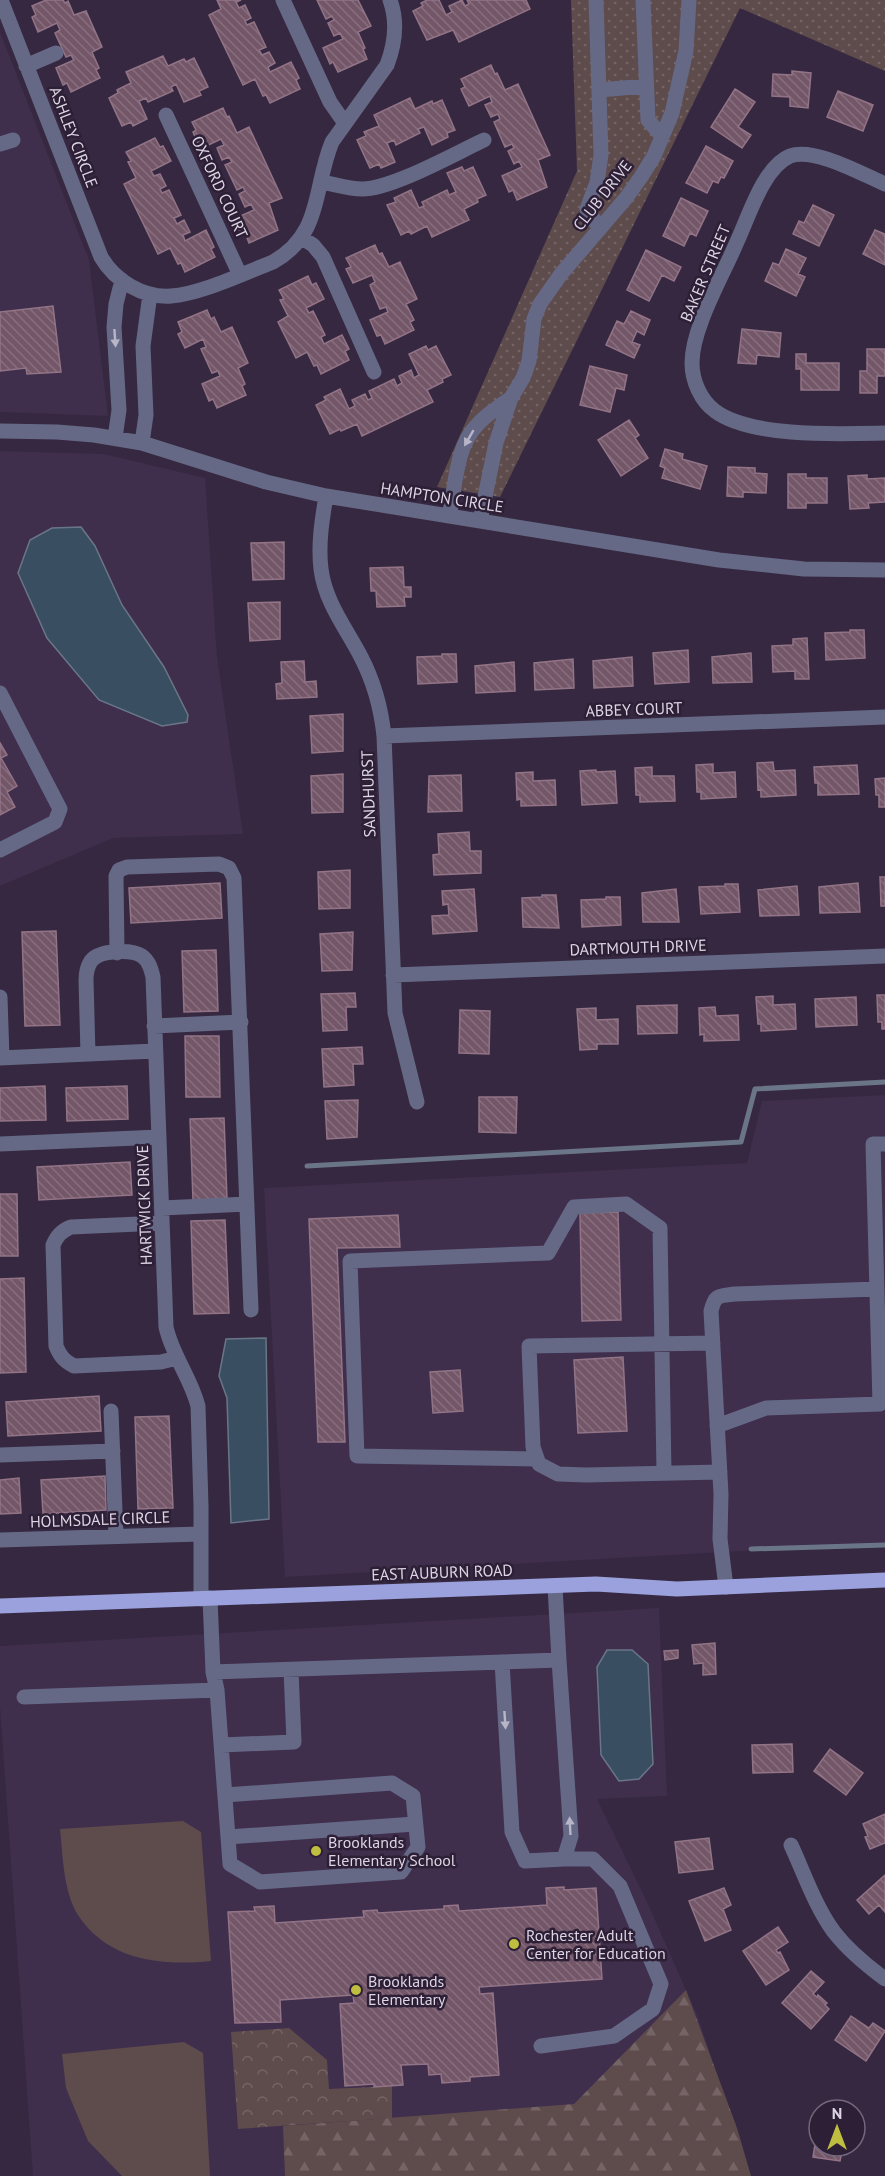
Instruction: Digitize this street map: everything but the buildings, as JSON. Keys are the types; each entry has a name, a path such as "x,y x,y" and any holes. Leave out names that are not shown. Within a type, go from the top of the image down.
{"main road":[{"name":"EAST AUBURN ROAD","path":"0,1606 596,1584 677,1589 885,1580"}],"street":[{"name":"ASHLEY CIRCLE","path":"1,0 101,257 108,269 122,280 150,294 169,297 187,294 240,275 286,255 302,238 314,216 327,155 344,122 387,65 392,53 395,20 390,0"},
{"path":"284,0 330,102 344,122"},
{"path":"596,0 601,155 597,182 587,209 600,229"},
{"path":"643,0 648,120 662,136"},
{"name":"CLUB DRIVE","path":"480,521 491,463 511,398 523,378 529,361 534,319 540,304 561,274 641,177 654,156 672,113 686,51 689,0"},
{"path":"26,66 56,53"},
{"path":"599,90 646,86"},
{"name":"OXFORD COURT","path":"166,115 240,275"},
{"path":"321,182 353,188 373,188 393,182 484,140"},
{"name":"BAKER STREET","path":"885,184 816,156 800,154 790,156 778,163 762,186 702,322 692,364 697,389 703,399 714,411 736,422 766,429 802,432 885,433"},
{"path":"302,238 313,245 323,257 374,372"},
{"path":"115,438 119,410 114,327 116,304 122,280"},
{"path":"142,443 146,415 144,330 150,294"},
{"path":"117,379 145,377"},
{"name":"CLUB DRIVE","path":"449,516 460,457 468,436 479,423 511,398"},
{"name":"HAMPTON CIRCLE","path":"0,431 57,432 115,438 142,443 266,482 326,496 760,565 804,569 885,570"},
{"name":"SANDHURST","path":"326,496 320,546 321,570 326,590 331,606 373,683 381,709 395,1013 417,1102"},
{"path":"0,693 60,809 55,822 0,850"},
{"name":"ABBEY COURT","path":"384,736 885,717"},
{"path":"88,1054 86,970 95,957 117,953 116,876 119,870 127,867 219,864 229,868 234,878 251,1310"},
{"name":"HARTWICK DRIVE","path":"117,953 134,953 144,957 151,967 166,1327 169,1340 198,1406 200,1534 213,1672 217,1690 230,1864 260,1882 401,1872 418,1847 416,1824"},
{"name":"DARTMOUTH DRIVE","path":"393,975 885,956"},
{"path":"0,997 1,1058 155,1051"},
{"path":"154,1026 241,1022"},
{"path":"0,1144 159,1137"},
{"path":"717,1426 766,1408 880,1404 873,1144 885,1144"},
{"path":"177,1358 160,1362 74,1366 66,1362 56,1346 53,1245 57,1236 71,1227 247,1204"},
{"path":"537,1459 357,1456 350,1261 548,1253 574,1207 626,1204 660,1228 664,1473"},
{"path":"726,1587 720,1539 720,1472 711,1311 714,1299 735,1294 877,1289"},
{"path":"713,1343 529,1346 533,1447 539,1464 558,1474 720,1472"},
{"path":"111,1411 116,1536"},
{"path":"0,1455 113,1451"},
{"name":"HOLMSDALE CIRCLE","path":"0,1540 200,1534"},
{"path":"555,1586 571,1836 564,1859"},
{"path":"213,1672 559,1660"},
{"path":"502,1662 512,1832 525,1861 593,1859 620,1886 661,1984 653,2009 614,2036 541,2046"},
{"path":"221,1745 294,1742 291,1670"},
{"path":"24,1697 217,1690"},
{"path":"225,1796 392,1783 413,1796 416,1824 228,1837"},
{"path":"791,1845 833,1931 850,1950 885,1979"}],"shaded area":[{"path":"0,32 89,260 108,416 0,412"},
{"path":"0,451 104,454 205,478 217,657 243,834 113,838 0,886"},
{"path":"885,1095 885,1543 285,1577 264,1188 747,1163 762,1101"},
{"name":"Brooklands Elementary School","path":"659,1608 667,1796 597,1799 648,1904 698,2017 751,2176 33,2176 0,1707 0,1646"}],"green space":[{"path":"571,0 885,0 885,71 740,8 500,497 437,487 577,171"},
{"path":"183,1821 201,1832 211,1961 155,1961 120,1951 104,1942 90,1930 73,1906 64,1873 60,1829"},
{"path":"686,1990 737,2128 751,2176 285,2176 283,2126 574,2104"},
{"path":"289,2028 327,2060 329,2089 392,2086 392,2118 238,2129 231,2032"},
{"path":"184,2042 203,2053 210,2176 122,2176 88,2141 66,2088 62,2054"}],"water":[{"path":"81,527 95,546 122,605 164,667 188,715 187,722 162,726 99,700 47,638 18,573 30,540 52,528"},
{"path":"266,1338 269,1519 231,1523 227,1398 219,1376 226,1339"},
{"path":"607,1650 632,1650 648,1664 653,1764 639,1779 619,1781 601,1755 597,1667"}],"waterway":[{"path":"307,1166 741,1142 755,1089 885,1082"},
{"path":"751,1549 885,1545"}],"place":[{"name":"Brooklands Elementary School","path":"316,1851"},
{"name":"Rochester Adult Center for Education","path":"514,1944"},
{"name":"Brooklands Elementary","path":"356,1990"}]}
